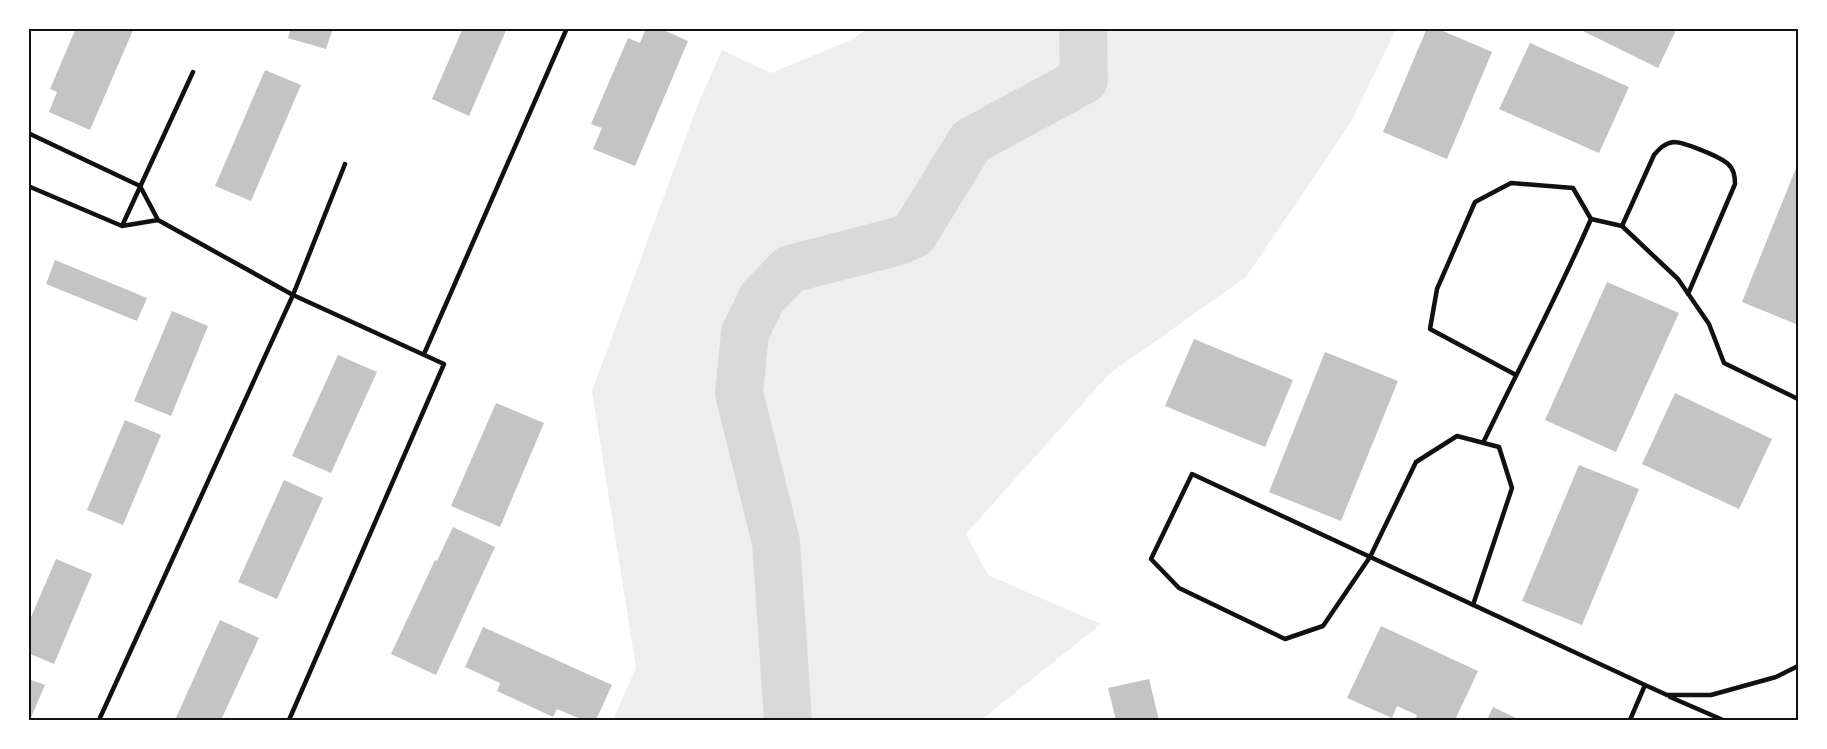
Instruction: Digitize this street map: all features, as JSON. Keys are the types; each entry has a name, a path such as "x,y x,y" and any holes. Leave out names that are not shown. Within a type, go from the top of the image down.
{"lane":[{"path":"424,354 567,28"},
{"path":"122,226 193,72"},
{"path":"28,133 140,186 158,220 293,295 444,364 289,720"},
{"path":"1622,226 1654,155 1662,146 1672,142 1686,144 1727,163 1735,174 1735,184 1688,294"},
{"path":"99,720 293,295 345,164"},
{"path":"1516,375 1430,329 1437,289 1475,202 1511,183 1573,188 1592,219 1622,226 1678,279 1709,324 1724,363 1798,399"},
{"path":"28,186 122,226 158,220"},
{"path":"1483,443 1561,288 1592,219"},
{"path":"1473,605 1512,488 1499,447 1457,436 1416,462 1370,557 1323,626 1285,639 1179,588 1151,559 1192,474 1370,557 1473,605 1645,685 1723,720"},
{"path":"1667,695 1711,695 1776,677 1798,666"},
{"path":"1630,720 1645,685"}],"shaded area":[{"path":"867,29 1396,29 1351,122 1246,277 1109,374 966,534 988,575 1101,624 981,720 613,720 636,668 592,391 698,104 722,50 771,73 851,40"}],"building":[{"path":"76,28 134,28 90,130 49,112 57,92 50,89"},
{"path":"291,28 333,28 326,49 288,38"},
{"path":"463,28 507,28 469,116 432,99"},
{"path":"646,28 659,28 688,41 635,166 593,149 602,128 591,124 628,38 640,43"},
{"path":"1427,28 1436,28 1492,52 1447,159 1383,132"},
{"path":"1584,28 1677,28 1658,68 1583,31"},
{"path":"1530,43 1629,87 1599,153 1499,109"},
{"path":"265,70 301,85 251,201 215,186"},
{"path":"1798,163 1798,325 1742,302"},
{"path":"55,260 147,298 137,321 46,284"},
{"path":"1607,282 1679,313 1616,452 1545,420"},
{"path":"172,311 208,326 171,416 134,401"},
{"path":"1194,339 1293,380 1265,447 1165,406"},
{"path":"1325,352 1398,381 1341,521 1269,492"},
{"path":"338,355 377,372 331,473 292,456"},
{"path":"1675,393 1772,439 1739,509 1642,464"},
{"path":"496,403 544,423 500,527 451,506"},
{"path":"125,420 161,435 123,525 87,510"},
{"path":"1579,465 1639,489 1582,625 1522,601"},
{"path":"284,480 323,498 277,599 238,582"},
{"path":"453,527 495,547 436,675 391,654"},
{"path":"56,559 92,574 54,664 28,653 28,624"},
{"path":"220,620 259,638 221,720 175,720"},
{"path":"1381,626 1478,671 1455,720 1415,720 1417,715 1397,706 1392,718 1347,698"},
{"path":"483,627 612,685 596,720 583,720 557,709 553,717 497,691 500,683 465,667"},
{"path":"28,679 45,685 30,720 28,720"},
{"path":"1149,679 1159,720 1116,720 1108,688"},
{"path":"1493,707 1520,720 1487,720"}],"waterway":[{"path":"788,720 776,542 739,393 745,333 762,298 790,269 899,241 914,234 971,141 1084,80 1083,28"}]}
